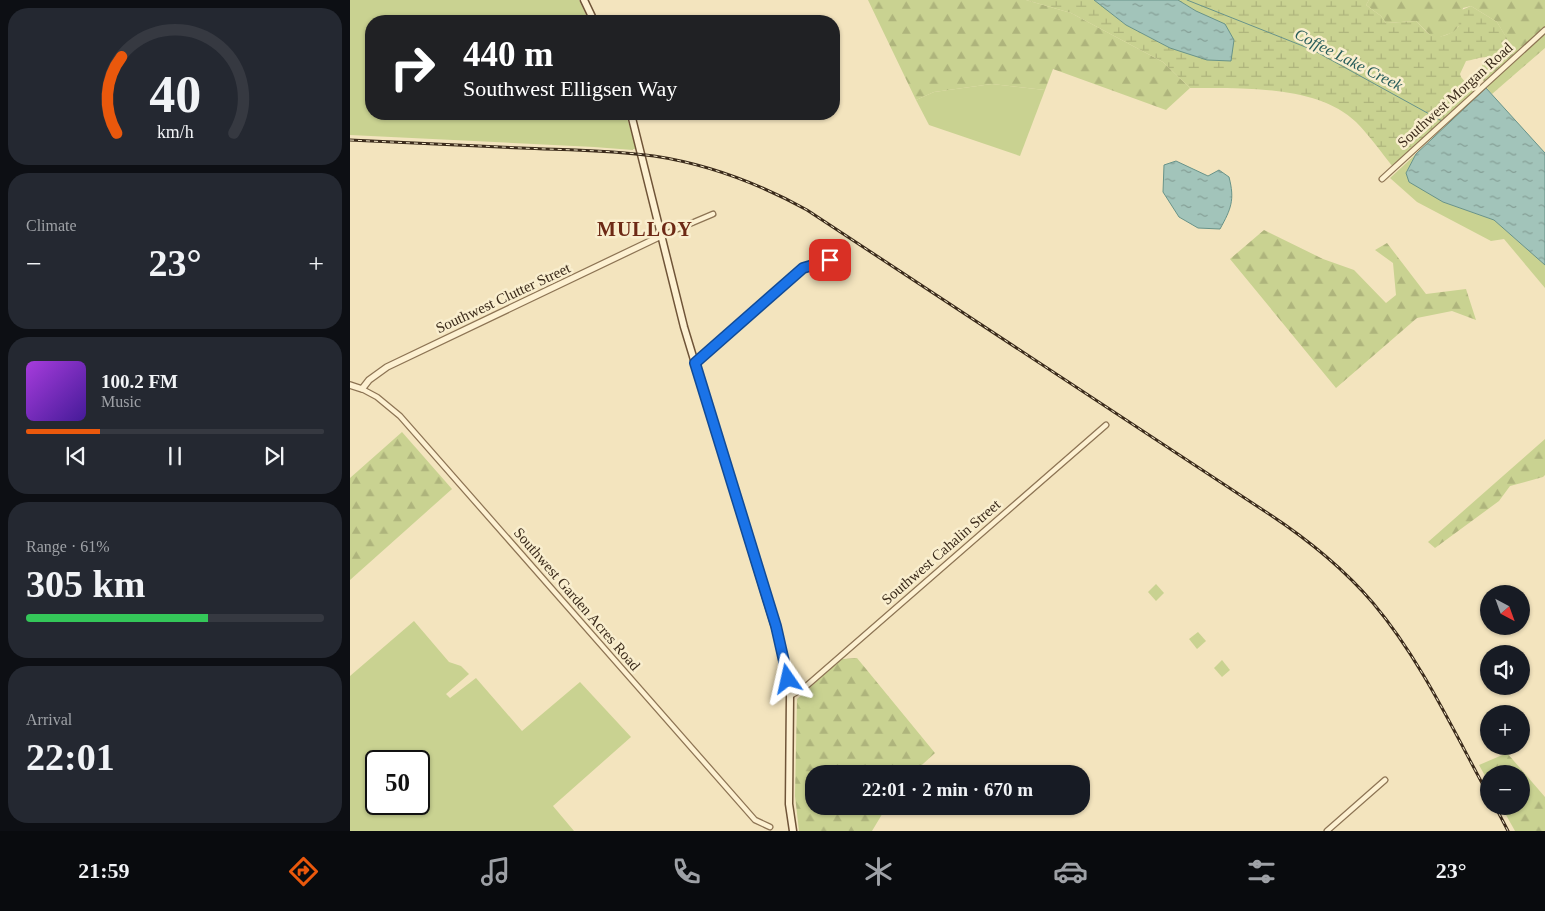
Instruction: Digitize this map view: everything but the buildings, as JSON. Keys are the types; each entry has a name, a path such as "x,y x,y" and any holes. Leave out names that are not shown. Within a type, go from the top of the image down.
{"main road":[{"path":"584,0 591,15"},
{"path":"632,120 695,363 776,626 786,667 790,696 789,804 793,831"}],"street":[{"name":"Southwest Morgan Road","path":"1382,179 1545,30"},
{"path":"661,236 713,214"},
{"name":"Southwest Clutter Street","path":"362,389 369,380 387,367 661,236"},
{"path":"695,363 803,268 830,260 844,265"},
{"path":"350,384 362,389"},
{"name":"Southwest Garden Acres Road","path":"362,389 377,397 400,416 752,816 770,827"},
{"name":"Southwest Cahalin Street","path":"790,696 804,688 1106,425"},
{"path":"1327,831 1384,780"}],"green space":[{"path":"350,0 579,0 586,15 365,15 365,120 628,120 636,149 633,150 350,135"},
{"path":"868,0 1026,0 1071,13 1163,62 1190,88 1166,110 1053,69 1045,90 992,84 934,92 916,100"},
{"path":"1026,0 1094,0 1126,25 1170,48 1196,11 1178,0 1369,0 1366,5 1381,16 1386,23 1416,21 1432,36 1446,35 1455,30 1459,26 1457,12 1471,6 1497,22 1514,50 1507,58 1502,60 1481,57 1466,61 1460,74 1474,93 1393,167 1356,122 1340,110 1321,101 1278,91 1190,88 1163,62 1071,13"},
{"path":"1369,0 1545,0 1545,48 1492,94 1483,81 1482,66 1484,61 1487,57 1500,61 1514,51 1497,22 1471,6 1463,8 1459,26 1454,32 1437,38 1430,35 1416,21 1386,23 1381,16 1366,5"},
{"path":"992,84 1045,90 1020,156 929,125 916,100 934,92"},
{"path":"1416,154 1406,173 1443,202 1494,220 1545,265 1545,288 1504,239 1491,241 1417,202 1390,178"},
{"path":"1264,230 1323,259 1354,270 1386,303 1396,295 1393,263 1375,250 1387,243 1426,294 1466,289 1476,320 1452,311 1417,318 1336,388 1230,259"},
{"path":"402,432 452,489 350,580 350,478"},
{"path":"1545,439 1545,475 1543,477 1510,486 1499,501 1435,548 1428,542"},
{"path":"1156,584 1164,593 1156,601 1148,592"},
{"path":"414,621 449,662 461,666 469,674 446,694 450,698 476,678 522,731 580,682 631,737 553,806 574,831 350,831 350,676"},
{"path":"1198,632 1206,641 1197,649 1189,639"},
{"path":"857,658 935,753 922,765 805,765 805,815 882,815 872,831 799,831 795,796 797,699 842,659"},
{"path":"1222,660 1230,670 1222,677 1214,668"},
{"path":"1502,755 1509,755 1517,765 1480,765 1480,767 1479,765"},
{"path":"1530,780 1545,797 1545,831 1515,831 1506,815 1530,815"}],"water":[{"path":"1094,0 1178,0 1196,11 1225,24 1234,40 1231,61 1207,60 1170,48 1126,25"},
{"path":"1486,88 1545,153 1545,265 1494,220 1443,202 1409,182 1406,173 1416,154"},
{"path":"1176,161 1208,176 1219,170 1229,177 1232,192 1231,204 1220,229 1198,228 1179,217 1163,192 1164,165"}],"waterway":[{"name":"Coffee Lake Creek","path":"1187,0 1313,50 1442,121"}],"railway":[{"path":"350,140 604,151 654,156 694,164 733,176 807,210 1269,514 1324,555 1373,603 1390,625 1436,696 1480,779"},
{"path":"1500,815 1508,831"}],"district":[{"name":"MULLOY","path":"645,229"}],"route":[{"path":"788,679 776,626 695,363 803,268 830,260"}]}
